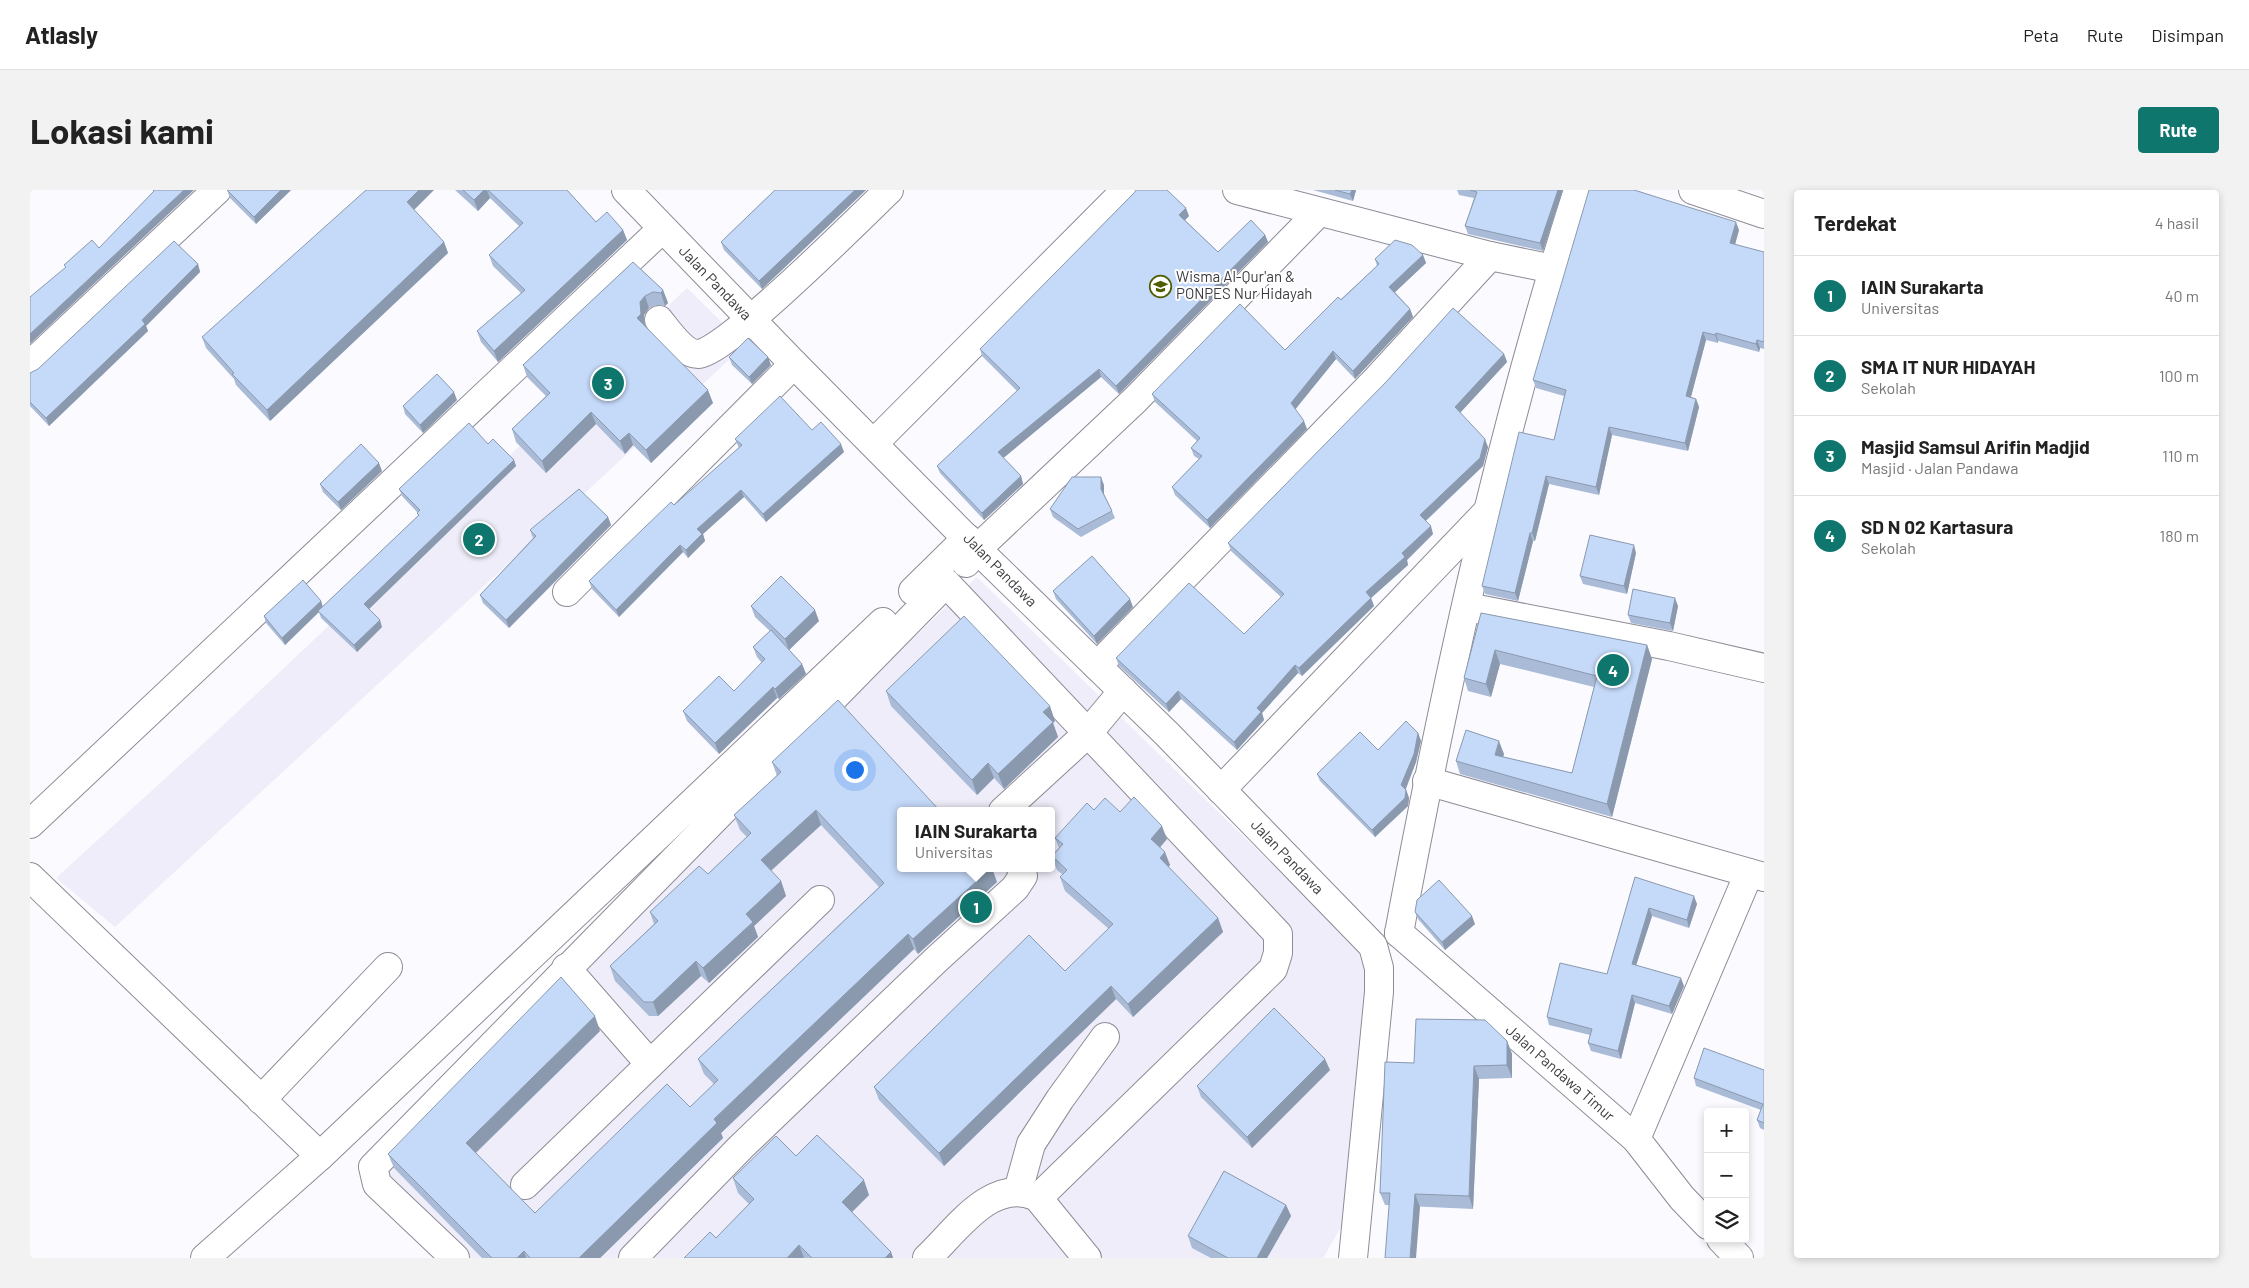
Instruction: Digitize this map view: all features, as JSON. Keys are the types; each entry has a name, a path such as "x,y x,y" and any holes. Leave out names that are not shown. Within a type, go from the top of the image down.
{"street":[{"path":"30,365 217,190"},
{"name":"Jalan Pandawa","path":"626,190 794,364 1221,790 1375,950"},
{"path":"659,320 686,351 697,354 708,353 751,320 889,190"},
{"path":"874,443 1126,190"},
{"path":"1237,190 1490,256 1553,270"},
{"path":"1353,1258 1379,992 1380,968 1375,950 1400,933 1427,781 1488,511 1513,408 1578,190"},
{"path":"1693,190 1764,214"},
{"path":"205,1258 320,1156 896,609 1135,400 1320,212"},
{"path":"30,824 662,229"},
{"path":"1098,666 1377,379 1490,256"},
{"path":"567,592 794,364"},
{"path":"1221,790 1488,511"},
{"path":"455,1258 377,1184 373,1167 566,968 946,583 972,543"},
{"path":"946,583 1277,932 1279,948 1273,968 1028,1194"},
{"path":"1467,607 1669,646 1764,668"},
{"path":"1007,807 1088,734 1123,691"},
{"path":"1427,781 1756,875 1636,1139"},
{"path":"633,1258 741,1147 930,966 1015,888 1023,876 1022,872"},
{"path":"30,877 320,1156"},
{"path":"526,1185 820,900"},
{"name":"Jalan Pandawa Timur","path":"1400,933 1636,1139 1682,1198 1704,1221"},
{"path":"261,1100 388,967"},
{"path":"566,968 650,1064"},
{"path":"1028,1194 1031,1144 1060,1099 1105,1037"},
{"path":"927,1258 990,1198 1010,1192 1028,1194 1087,1258"},
{"path":"1725,1243 1739,1258"}],"shaded area":[{"path":"687,288 745,345 115,927 56,878 216,732"},
{"path":"977,577 1357,947 1376,1008 1357,1200 1323,1258 444,1258 359,1173"}],"building":[{"path":"153,190 184,190 30,334 30,297 66,267 64,265 92,240 99,248"},
{"path":"227,190 281,190 254,217"},
{"path":"366,190 419,190 407,202 444,242 267,410 232,374 234,373 202,337"},
{"path":"463,190 484,190 474,200"},
{"path":"488,190 567,190 596,222 607,212 623,230 494,351 477,331 525,290 489,255 523,223"},
{"path":"775,190 855,190 759,281 721,242"},
{"path":"1136,190 1167,190 1186,208 1179,215 1218,252 1251,220 1265,235 1116,386 1099,369 998,452 1021,476 982,513 937,466 1020,388 980,349"},
{"path":"1335,190 1352,190 1350,194"},
{"path":"1470,190 1558,190 1540,243 1465,226 1477,192"},
{"path":"1589,190 1634,190 1736,222 1730,243 1764,252 1764,342 1757,340 1756,344 1716,333 1715,335 1703,332 1686,396 1696,399 1685,443 1609,427 1596,487 1546,476 1515,593 1482,586 1519,432 1554,440 1566,390 1533,380"},
{"path":"1395,240 1412,245 1423,255 1389,287 1410,309 1353,371 1333,351 1291,403 1304,421 1207,520 1172,487 1202,456 1191,448 1200,438 1152,394 1240,304 1285,350 1338,297 1341,300 1379,264 1375,259"},
{"path":"174,241 198,264 142,320 145,324 46,418 30,402 30,373 38,369"},
{"path":"633,262 663,290 661,293 653,292 645,296 640,302 641,314 637,318 708,390 646,450 629,433 620,441 591,412 542,461 512,429 550,393 523,365"},
{"path":"1453,308 1504,354 1455,407 1485,439 1480,458 1420,515 1431,526 1402,553 1405,557 1366,592 1371,598 1299,668 1295,665 1257,708 1261,712 1234,742 1178,691 1166,704 1116,658 1189,583 1244,634 1284,594 1228,543 1386,382"},
{"path":"748,338 768,357 749,377 729,357"},
{"path":"437,374 454,392 420,425 403,406"},
{"path":"780,396 812,430 821,422 841,444 763,514 741,490 697,529 702,534 686,550 680,545 616,610 589,581 671,502 674,505 742,445 735,439"},
{"path":"469,423 488,444 493,439 514,460 364,604 380,620 354,645 318,611 419,515 417,513 420,510 399,489"},
{"path":"361,444 379,463 338,502 320,484"},
{"path":"1072,477 1101,477 1101,489 1112,511 1078,529 1050,509"},
{"path":"579,489 608,517 506,620 480,595 536,536 530,530"},
{"path":"1590,535 1634,545 1624,586 1580,576"},
{"path":"1092,556 1130,599 1094,636 1053,591"},
{"path":"781,576 815,610 785,639 751,606"},
{"path":"303,580 321,601 282,638 264,616"},
{"path":"1633,589 1675,598 1670,623 1628,615"},
{"path":"1481,613 1647,645 1607,804 1456,761 1466,730 1499,741 1495,755 1572,773 1597,676 1495,650 1486,684 1464,678"},
{"path":"964,616 1050,706 1043,712 1053,722 998,774 988,763 972,780 886,691"},
{"path":"771,630 802,664 775,689 773,687 715,743 683,711 719,676 734,691 765,659 753,647"},
{"path":"838,700 936,807 897,807 897,872 987,872 913,939 908,934 714,1119 717,1123 579,1258 530,1258 524,1251 517,1258 492,1258 388,1154 561,977 595,1016 466,1143 535,1213 667,1084 690,1107 718,1080 698,1059 884,883 816,810 761,860 781,881 746,914 753,922 703,968 696,961 653,1002 644,1002 610,966 658,921 650,912 699,866 708,874 751,833 734,815 781,772 772,762"},
{"path":"1406,721 1418,733 1414,754 1401,785 1406,790 1405,798 1372,830 1317,774 1360,732 1378,750"},
{"path":"1134,797 1162,826 1151,839 1165,852 1160,858 1218,918 1128,1004 1111,986 939,1153 874,1087 1029,935 1065,971 1113,924 1060,877 1067,870 1055,859 1055,853 1063,844 1055,838 1087,803 1094,810 1105,798 1120,812"},
{"path":"1635,877 1694,896 1687,920 1649,908 1632,964 1681,978 1669,1006 1632,995 1618,1051 1588,1043 1592,1029 1547,1017 1560,963 1607,974"},
{"path":"1439,880 1472,916 1442,942 1415,912 1417,900"},
{"path":"1274,1008 1325,1059 1247,1137 1197,1086"},
{"path":"1416,1019 1485,1020 1507,1041 1507,1065 1474,1066 1469,1196 1415,1194 1410,1258 1385,1258 1390,1193 1380,1193 1385,1062 1414,1063"},
{"path":"1704,1048 1764,1070 1764,1123 1757,1120 1763,1104 1694,1078"},
{"path":"817,1135 864,1180 842,1202 891,1252 885,1258 812,1258 799,1245 787,1258 684,1258 710,1232 716,1238 754,1199 733,1178 776,1136 796,1156"},
{"path":"1224,1171 1286,1205 1257,1258 1228,1258 1188,1236"}],"place":[{"name":"Wisma Al-Qur'an & PONPES Nur Hidayah","path":"1160,286"},
{"name":"Masjid Samsul Arifin Madjid","path":"608,383"},
{"name":"SMA IT NUR HIDAYAH","path":"479,539"},
{"name":"SD N 02 Kartasura","path":"1613,670"},
{"name":"IAIN Surakarta","path":"976,907"}]}
